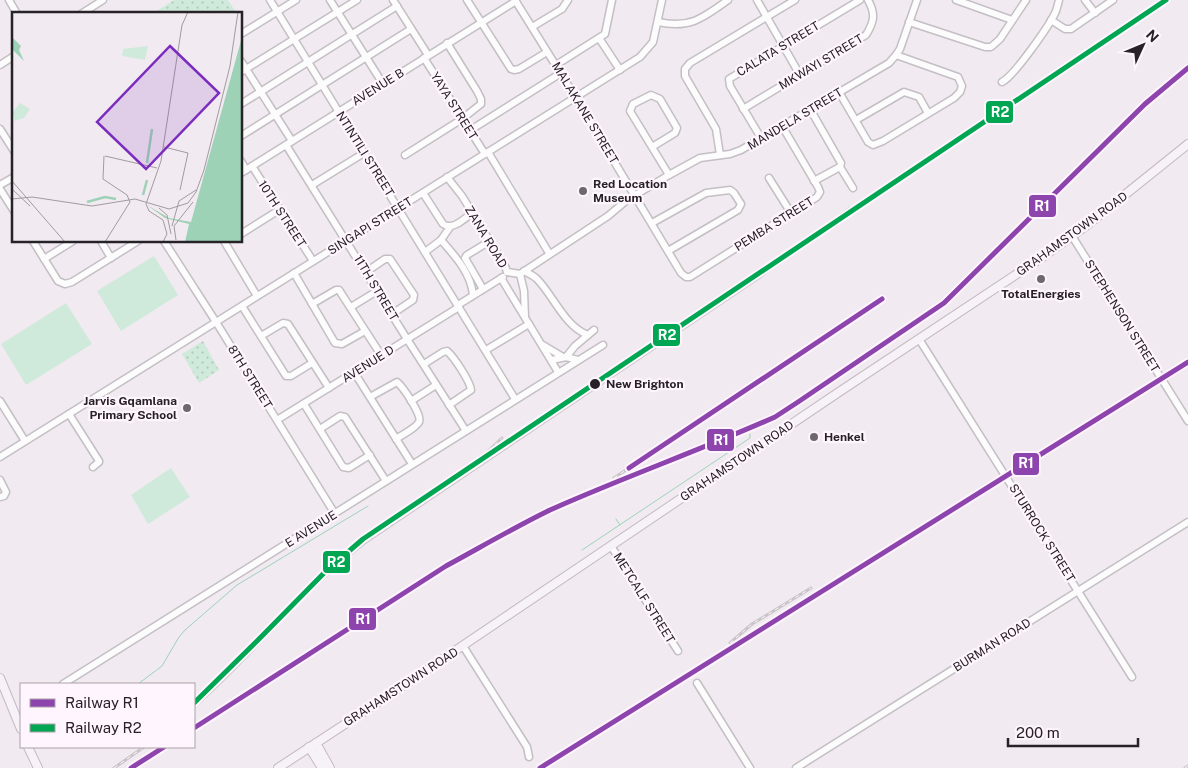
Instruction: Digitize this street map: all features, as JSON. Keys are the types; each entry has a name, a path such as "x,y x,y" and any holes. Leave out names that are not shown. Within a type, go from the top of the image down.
{"main road":[{"name":"GRAHAMSTOWN ROAD","path":"278,768 463,646 1072,236 1188,144"},
{"path":"0,678 18,711"},
{"path":"312,745 322,768"},
{"path":"312,745 330,768"},
{"path":"28,748 38,768"}],"street":[{"path":"9,0 16,12"},
{"name":"NTINTILI STREET","path":"270,0 515,399"},
{"path":"242,33 296,0"},
{"path":"330,0 383,84"},
{"path":"244,70 357,0"},
{"path":"467,0 509,68 513,70 519,69 547,52"},
{"path":"532,27 562,8 568,0"},
{"path":"556,65 599,38 606,31 612,0"},
{"name":"SINGAPI STREET","path":"0,457 640,57 650,47 658,22 662,0"},
{"path":"658,22 688,24 728,0"},
{"path":"757,0 800,75"},
{"path":"720,154 716,129 685,76 685,70 690,63 795,0"},
{"name":"CALATA STREET","path":"761,138 730,86 730,79 783,45 860,0"},
{"name":"MKWAYI STREET","path":"743,109 866,35 874,15 868,0"},
{"path":"839,92 868,142 873,145 928,114 954,98 960,92 962,82 958,77 896,55 917,0"},
{"path":"956,0 1012,20"},
{"path":"909,22 988,47 996,44 1026,0"},
{"path":"1002,82 1015,72 1051,20 1059,0"},
{"path":"1085,0 1095,13"},
{"path":"1051,20 1062,28 1068,29 1076,26 1113,0"},
{"path":"84,12 99,1"},
{"name":"AVENUE B","path":"247,170 515,1"},
{"name":"MALAKANE STREET","path":"515,1 561,73 681,274 686,277"},
{"path":"242,103 352,35 396,2"},
{"name":"YAYA STREET","path":"396,2 469,131 486,153 549,253"},
{"path":"242,135 412,29"},
{"path":"599,38 620,70"},
{"path":"405,155 479,106 481,98 447,43"},
{"name":"MANDELA STREET","path":"522,272 668,175 696,160 720,154 736,153 889,63 896,55"},
{"path":"0,65 12,57"},
{"name":"11TH STREET","path":"244,70 261,91 312,185 407,340 466,430"},
{"path":"469,131 561,73"},
{"path":"856,120 904,92 918,97 928,114"},
{"path":"652,147 675,133 677,128 660,99 651,95 633,104 630,110 668,175"},
{"path":"810,109 853,188"},
{"name":"PEMBA STREET","path":"686,277 690,277 818,197 819,190 782,126"},
{"path":"0,129 12,148"},
{"path":"312,185 364,153"},
{"path":"814,181 840,167"},
{"name":"10TH STREET","path":"247,170 279,210 313,261"},
{"path":"12,178 0,187 12,208"},
{"name":"ZANA ROAD","path":"447,178 490,241 507,272 501,278 481,286 473,295 458,306"},
{"path":"769,178 791,213"},
{"path":"652,224 709,192 730,190 738,198 741,204 738,210 668,252"},
{"path":"423,193 443,224 450,227"},
{"path":"242,233 279,210"},
{"path":"425,252 441,240 450,227 472,214"},
{"name":"STEPHENSON STREET","path":"1072,236 1188,420"},
{"path":"441,240 457,259 471,283 473,295"},
{"path":"481,286 465,258 490,241"},
{"path":"34,242 58,281 63,284 72,282 136,242"},
{"path":"44,259 71,242"},
{"path":"102,242 111,258"},
{"name":"8TH STREET","path":"165,242 334,514"},
{"path":"227,242 257,296"},
{"path":"366,272 385,259 390,259 414,295 413,300 392,314"},
{"path":"507,272 522,272 538,280 560,310 579,330 591,333 565,357 552,360"},
{"path":"522,272 525,317"},
{"path":"294,273 337,344 342,344 365,331"},
{"path":"501,278 558,372"},
{"path":"471,283 481,286"},
{"path":"312,304 338,290 352,308 381,356"},
{"path":"352,308 377,291"},
{"path":"242,306 288,377 312,363"},
{"name":"AVENUE D","path":"277,420 407,340 458,306"},
{"path":"261,336 283,323 287,323 328,388"},
{"path":"486,350 529,324"},
{"name":"STURROCK STREET","path":"920,339 1132,677"},
{"path":"542,345 565,357 578,360"},
{"name":"E AVENUE","path":"65,683 603,345"},
{"path":"424,364 447,351 471,387 470,390 449,405"},
{"path":"354,372 412,464"},
{"path":"370,397 397,382 420,417 417,425 396,439"},
{"path":"410,401 436,385"},
{"path":"0,401 25,441"},
{"path":"304,404 344,467 349,468 370,455"},
{"path":"69,414 99,461 93,467"},
{"path":"320,429 338,417 344,416 386,481"},
{"path":"0,480 6,492 4,496 0,497"},
{"name":"BURMAN ROAD","path":"796,768 1188,522"},
{"name":"METCALF STREET","path":"611,546 678,651"},
{"path":"463,646 527,747 529,757"},
{"path":"697,683 750,768"}],"green space":[{"path":"174,0 228,0 236,12 155,12"},
{"path":"154,256 178,295 121,331 97,291"},
{"path":"66,303 92,344 26,385 1,344"},
{"path":"203,341 219,370 199,383 182,354"},
{"path":"171,468 190,497 148,524 131,495"}],"waterway":[{"path":"582,550 750,438 750,434"},
{"path":"139,683 162,666 185,630 237,585 368,506"},
{"path":"616,519 620,525"}],"railway":[{"path":"195,727 446,566 511,530 578,498 775,417 798,402 944,303 1145,104 1188,68"},
{"path":"807,241 850,208"},
{"path":"195,706 299,602 366,542 760,277 803,244"},
{"path":"614,478 882,299"},
{"path":"540,768 1188,362"},
{"path":"483,456 502,438"},
{"path":"730,643 752,624 811,588"},
{"path":"114,768 143,748"},
{"path":"131,768 162,748"}],"rail line":[{"name":"R2","path":"195,702 326,571 363,539 1166,0"},
{"name":"R1","path":"195,727 446,566 511,530 578,498 775,417 798,402 944,303 1145,104 1188,68"},
{"name":"R1","path":"629,468 882,299"},
{"name":"R1","path":"540,768 1188,362"},
{"name":"R1","path":"131,768 162,748"}],"place":[{"name":"Red Location Museum","path":"583,191"},
{"name":"TotalEnergies","path":"1041,279"},
{"name":"New Brighton","path":"595,384"},
{"name":"Jarvis Gqamlana Primary School","path":"187,408"},
{"name":"Henkel","path":"814,437"}]}
